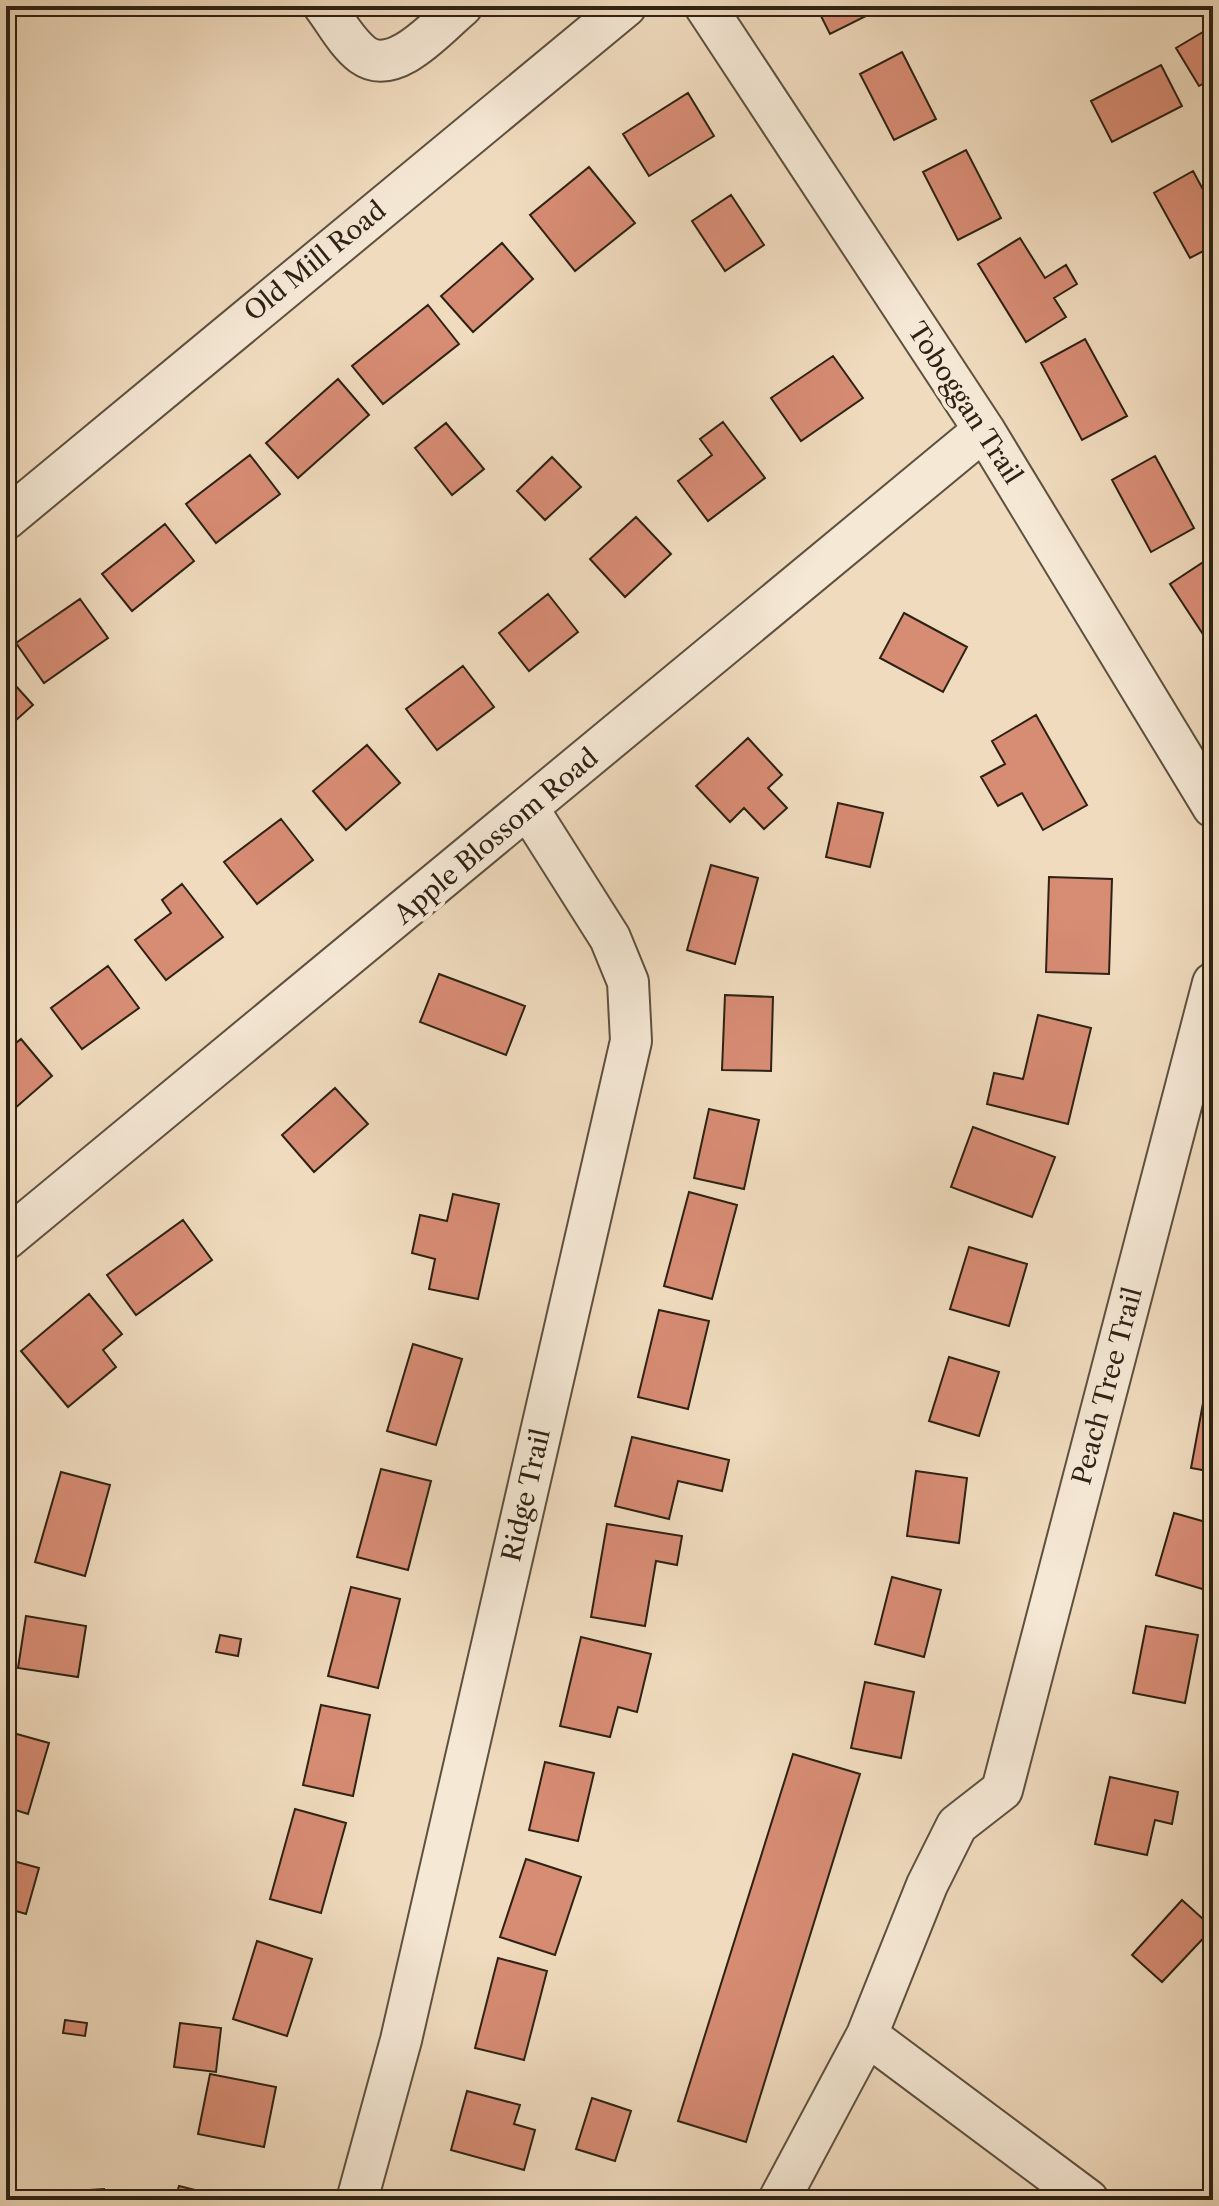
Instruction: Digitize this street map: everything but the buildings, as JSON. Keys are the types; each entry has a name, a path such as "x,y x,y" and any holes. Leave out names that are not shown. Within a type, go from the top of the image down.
{"street":[{"path":"324,6 359,52 379,61 400,56 462,6"},
{"name":"Old Mill Road","path":"6,519 626,6"},
{"name":"Toboggan Trail","path":"705,6 984,430 1213,807"},
{"name":"Apple Blossom Road","path":"6,1239 529,810 984,430"},
{"name":"Ridge Trail","path":"357,2200 401,2040 631,1041 628,982 610,938 529,810"},
{"name":"Peach Tree Trail","path":"867,2035 927,1885 957,1825 1002,1790 1213,983"},
{"path":"779,2200 867,2035 1088,2200"}]}
